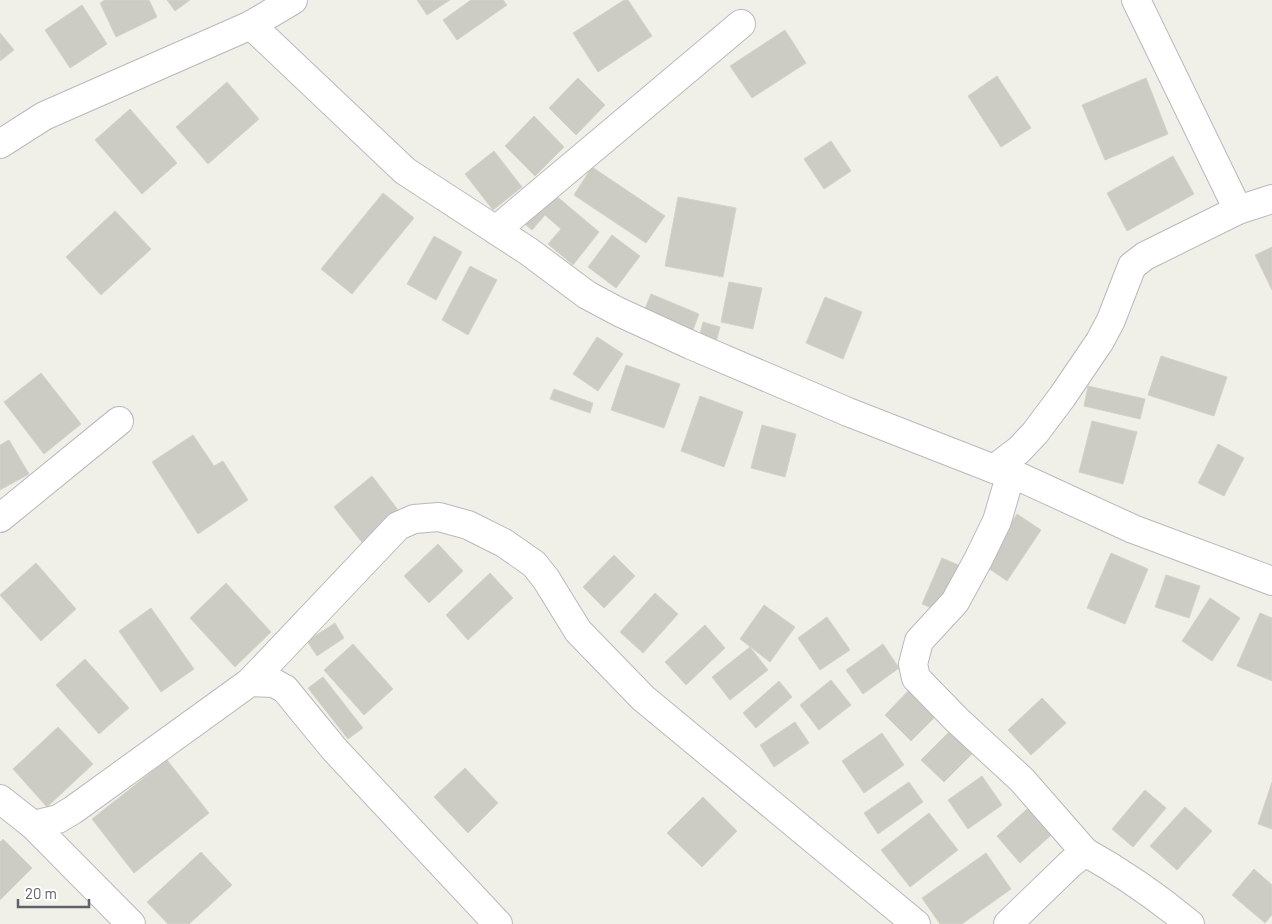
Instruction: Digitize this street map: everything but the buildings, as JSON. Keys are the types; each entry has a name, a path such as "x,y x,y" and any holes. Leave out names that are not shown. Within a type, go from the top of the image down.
{"street":[{"path":"0,144 44,116 250,25 293,0"},
{"path":"1136,0 1238,210"},
{"path":"496,230 741,24"},
{"path":"250,25 405,171 528,251 587,295 619,312 692,345 848,412 1003,471 1133,529 1272,581"},
{"path":"1190,924 1129,877 1085,852 1022,780 957,720 916,678 913,664 919,641 955,602 997,521 1003,471 1035,433 1095,349 1110,320 1132,266 1145,256 1238,210 1272,198"},
{"path":"0,518 119,421"},
{"path":"33,825 58,819 73,810 250,682 398,526 414,519 438,517 468,525 504,543 534,564 546,579 578,631 643,698 916,924"},
{"path":"250,682 274,684 285,689 335,750 498,924"},
{"path":"0,799 33,825 131,924"},
{"path":"1008,924 1085,852"}]}
